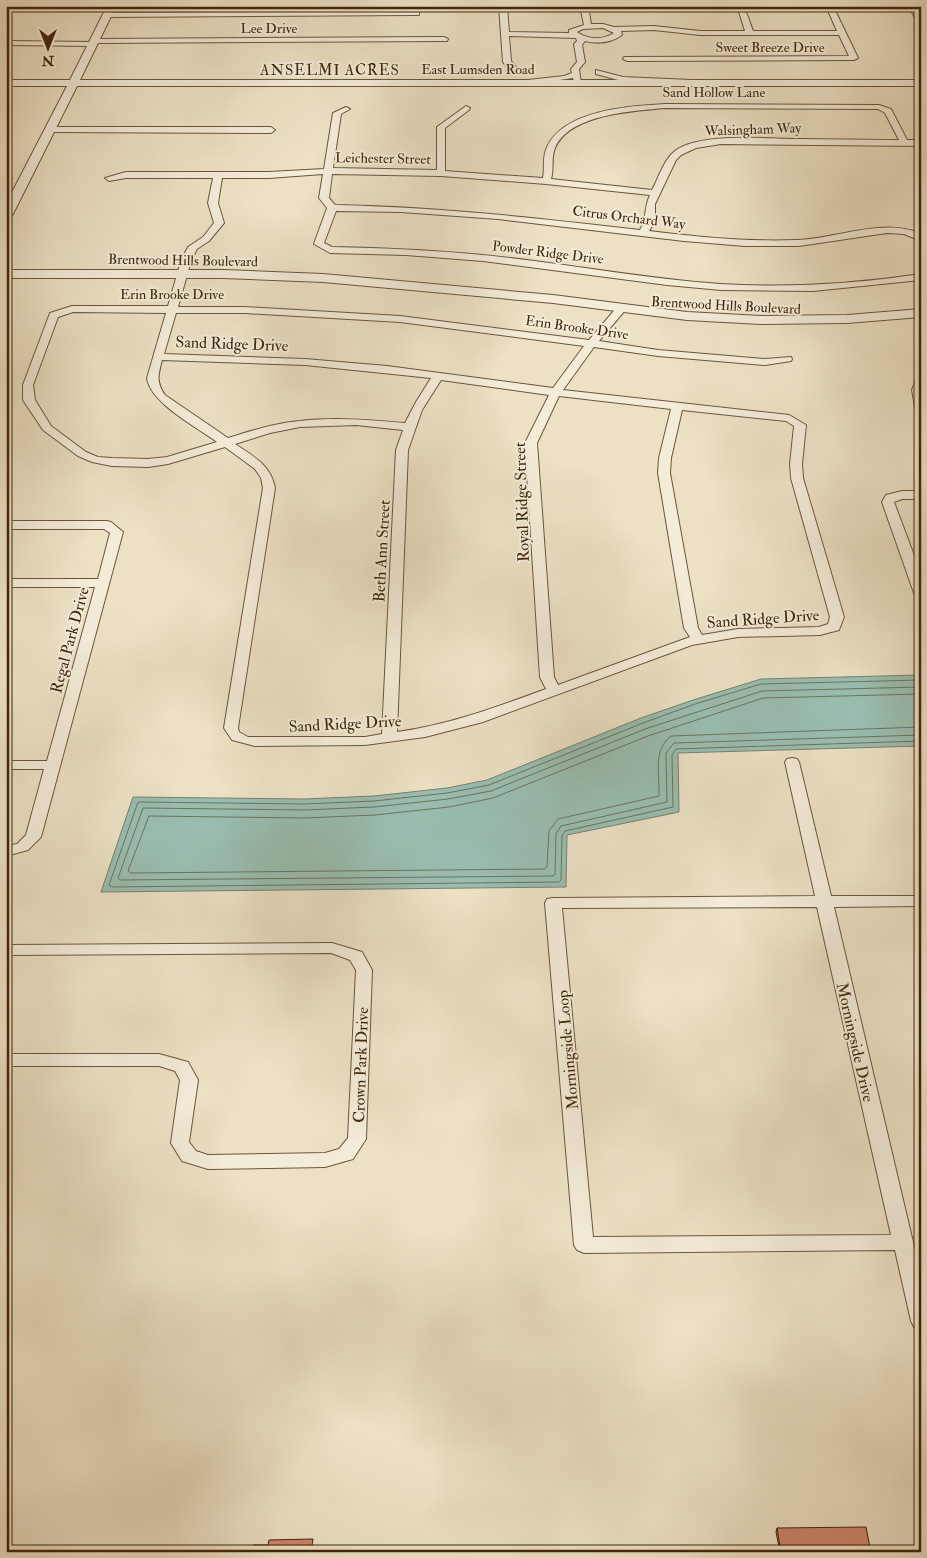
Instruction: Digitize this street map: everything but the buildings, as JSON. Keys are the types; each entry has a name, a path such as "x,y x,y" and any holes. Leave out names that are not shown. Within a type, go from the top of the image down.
{"street":[{"path":"502,6 507,62 512,67"},
{"path":"584,6 588,26"},
{"path":"733,6 742,11 750,33"},
{"name":"Sweet Breeze Drive","path":"627,59 854,58 829,6"},
{"path":"912,6 921,20"},
{"path":"6,9 416,13"},
{"path":"6,216 110,10"},
{"path":"577,78 575,69 581,62 578,44 581,42 573,30 588,26 614,29 654,28 700,33 842,34"},
{"path":"504,34 577,36 591,42 618,35 619,33 614,29"},
{"name":"Lee Drive","path":"6,44 444,39"},
{"name":"East Lumsden Road","path":"6,83 530,82 577,78 598,73 691,82 921,83"},
{"name":"Sand Hollow Lane","path":"546,181 550,149 562,131 578,122 606,114 639,108 664,106 878,107 888,111 904,142"},
{"path":"441,173 441,128 466,108"},
{"path":"332,208 324,198 327,171 337,113 346,109"},
{"path":"49,130 271,130"},
{"name":"Walsingham Way","path":"643,233 650,221 650,207 655,193 674,156 683,149 702,144 738,141 921,143"},
{"name":"Leichester Street","path":"110,178 126,175 269,175 327,171 441,173 546,181 655,193"},
{"name":"Sand Ridge Drive","path":"158,357 305,362 439,375 677,407 789,418 798,423 800,428 796,464 797,478 838,620 834,627 820,632 738,633 697,638 468,722 425,733 389,739 341,742 255,742 239,739 231,731 269,488 267,478 260,466 161,397 153,386 152,378 158,357 182,276 193,247 206,239 219,223 213,202 218,175"},
{"name":"Citrus Orchard Way","path":"332,208 401,209 498,216 684,238 745,243 808,242 887,230 906,231 921,238"},
{"name":"Powder Ridge Drive","path":"332,208 319,244 330,250 438,254 531,263 683,284 746,288 805,288 876,284 921,277"},
{"name":"Brentwood Hills Boulevard","path":"6,274 182,276 360,282 530,298 702,322 783,325 852,324 921,318"},
{"name":"Brentwood Hills Boulevard","path":"6,278 182,276"},
{"name":"Erin Brooke Drive","path":"408,427 356,422 300,424 268,430 168,460 148,462 96,460 82,454 47,428 29,400 28,385 54,315 72,309 292,312 400,319 591,344 731,359 765,362 787,359"},
{"name":"Brentwood Hills Boulevard","path":"620,311 760,320 839,320 921,313"},
{"name":"Royal Ridge Street","path":"554,691 547,677 531,444 539,419 556,392 591,344 620,311"},
{"name":"Beth Ann Street","path":"389,739 402,450 408,427 419,403 439,375"},
{"path":"921,380 918,390 921,406"},
{"path":"677,407 664,462 664,473 691,628 697,638"},
{"path":"921,495 902,495 890,498 889,504 921,593"},
{"name":"Regal Park Drive","path":"6,525 107,525 118,532 33,837 22,847 6,851"},
{"path":"6,583 103,583"},
{"name":"Morningside Drive","path":"792,762 903,1242 915,1266 921,1321"},
{"path":"6,765 53,765"},
{"name":"Morningside Loop","path":"903,1242 584,1245 553,903 921,900"},
{"name":"Crown Park Drive","path":"6,950 332,948 356,956 364,970 357,1139 346,1154 325,1160 208,1162 189,1156 180,1144 189,1080 182,1066 159,1060 6,1060"}],"water":[{"path":"921,675 921,746 678,753 679,812 567,835 566,887 101,892 133,797 304,799 374,796 447,788 487,780 641,718 761,679"}],"district":[{"name":"ANSELMI ACRES","path":"330,70"}]}
